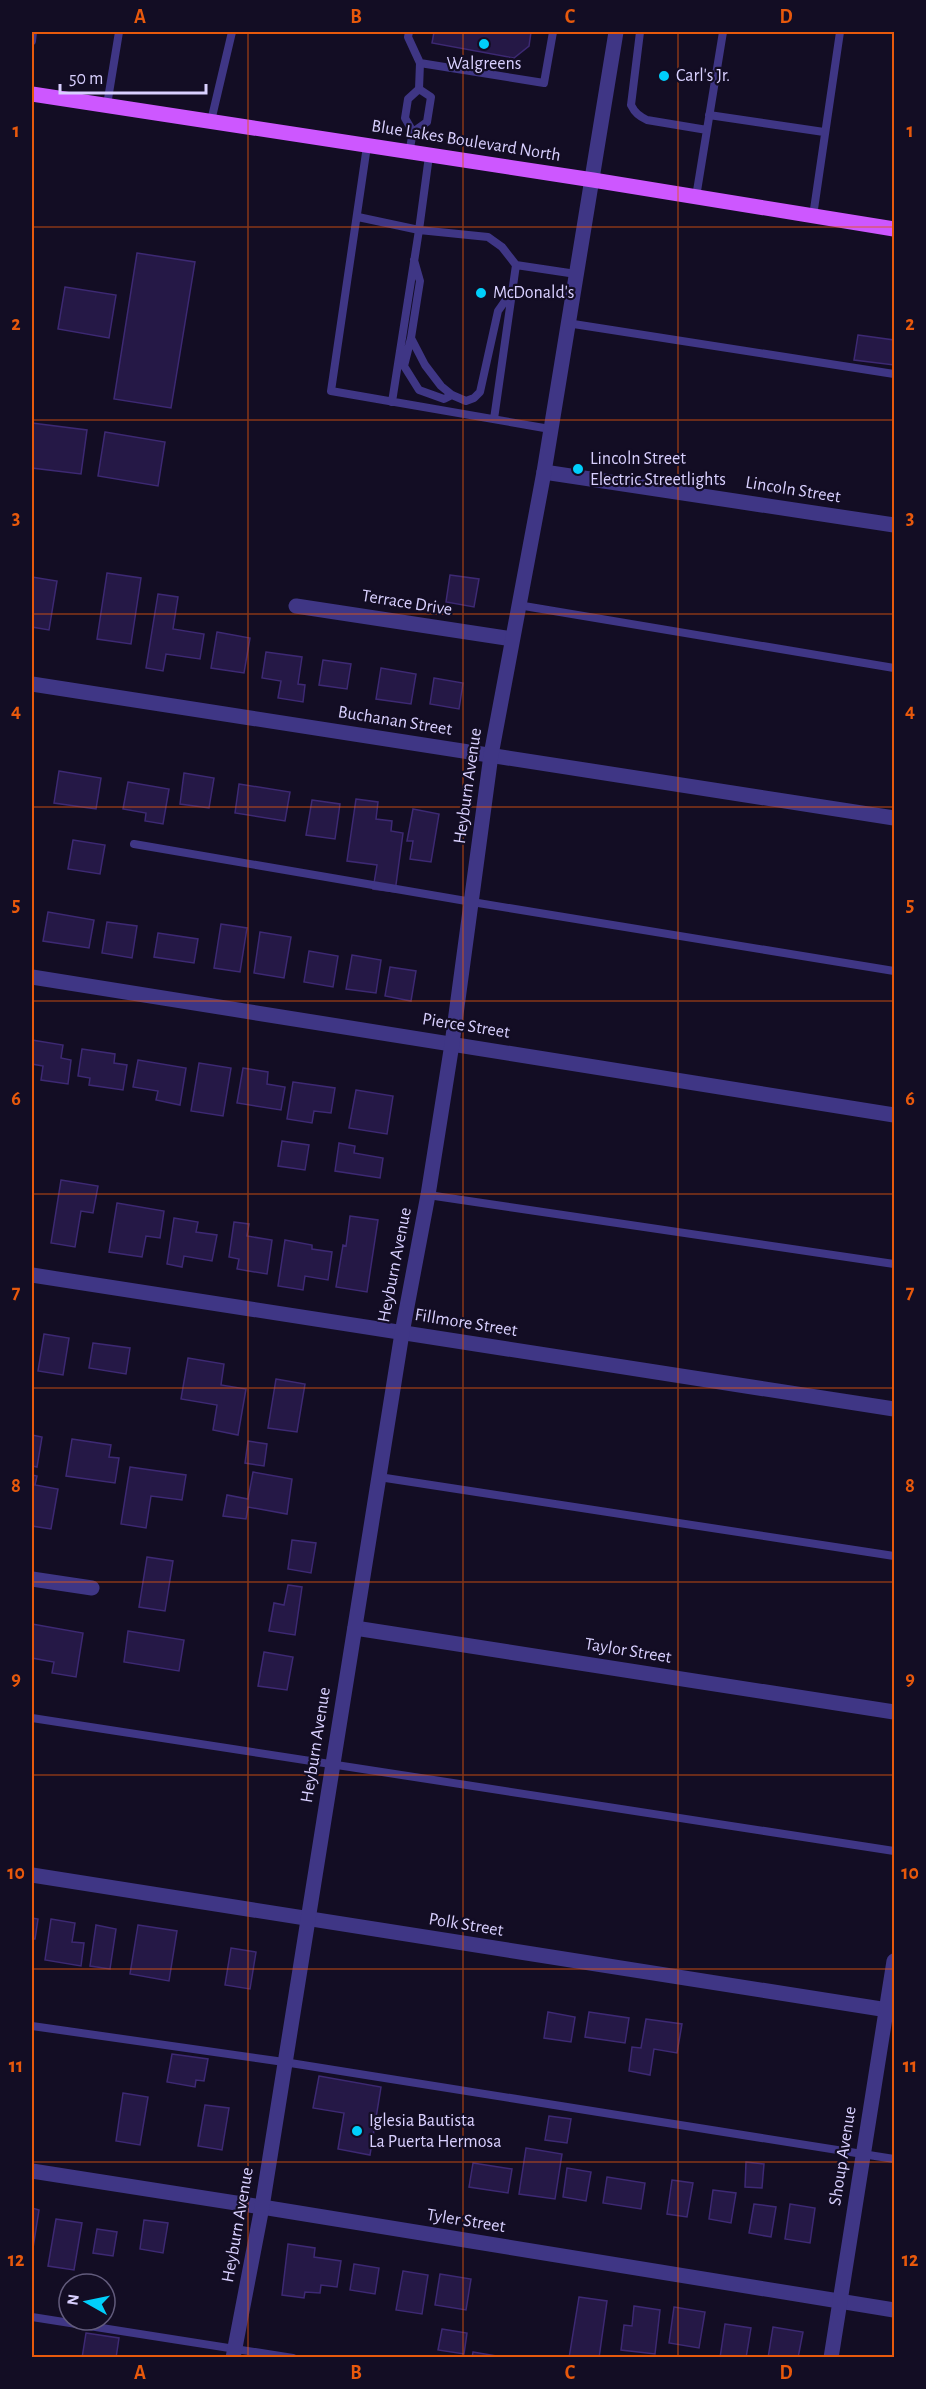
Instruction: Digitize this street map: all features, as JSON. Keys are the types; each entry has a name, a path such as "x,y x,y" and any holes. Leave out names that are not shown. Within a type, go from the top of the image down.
{"main road":[{"name":"Blue Lakes Boulevard North","path":"32,94 593,180 894,229"}],"street":[{"name":"Heyburn Avenue","path":"234,2354 262,2207 402,1333 428,1195 452,1044 492,755 544,472 616,32"},
{"name":"Lincoln Street","path":"544,472 894,525"},
{"name":"Terrace Drive","path":"296,606 512,639"},
{"name":"Buchanan Street","path":"32,684 894,818"},
{"name":"Pierce Street","path":"32,977 894,1115"},
{"name":"Fillmore Street","path":"32,1275 894,1409"},
{"path":"32,1579 92,1588"},
{"name":"Taylor Street","path":"355,1628 894,1712"},
{"name":"Polk Street","path":"32,1875 890,2010"},
{"name":"Shoup Avenue","path":"831,2358 863,2155 890,2010 894,1961"},
{"name":"Tyler Street","path":"32,2171 838,2303 894,2310"}],"lane":[{"path":"32,41 33,32"},
{"path":"107,105 119,32"},
{"path":"211,122 232,32"},
{"path":"409,32 408,37 420,63 419,89 408,99 405,117 413,132 409,153"},
{"path":"420,63 544,83 553,32"},
{"path":"640,32 631,105 633,110 647,120 707,130"},
{"path":"696,197 723,32"},
{"path":"813,216 840,32"},
{"path":"413,132 427,122 431,97 419,89"},
{"path":"709,115 824,132"},
{"path":"368,146 331,391 550,429"},
{"path":"392,402 429,156"},
{"path":"358,217 419,230 488,237 502,248 516,266 576,274"},
{"path":"414,260 420,281 404,366 419,390 444,399 452,395"},
{"path":"494,419 516,266"},
{"path":"411,338 425,365 441,386 452,395 466,401 474,398 480,392 498,311 512,292"},
{"path":"567,323 894,374"},
{"path":"518,605 894,668"},
{"path":"134,844 472,903 894,971"},
{"path":"428,1195 894,1264"},
{"path":"379,1477 894,1556"},
{"path":"32,1718 894,1851"},
{"path":"32,2026 284,2062 894,2159"},
{"path":"32,2317 234,2354 293,2358"}],"building":[{"name":"Walgreens","path":"434,32 531,32 529,46 514,58 432,43"},
{"path":"137,253 195,262 171,408 114,399"},
{"path":"65,287 116,295 109,338 58,329"},
{"path":"858,335 894,340 894,365 854,360"},
{"path":"32,423 87,430 81,474 32,468"},
{"path":"105,432 165,442 158,486 98,476"},
{"path":"107,573 141,578 131,644 97,639"},
{"path":"450,575 479,579 474,607 446,602"},
{"path":"32,577 57,581 49,630 32,627"},
{"path":"158,594 178,597 173,629 204,634 200,659 166,654 163,671 146,668"},
{"path":"217,632 250,638 244,673 211,668"},
{"path":"266,652 302,657 298,684 305,685 303,702 278,698 281,681 262,678"},
{"path":"323,660 351,664 347,689 319,685"},
{"path":"381,668 416,674 411,704 376,699"},
{"path":"434,678 463,683 459,709 430,704"},
{"path":"59,771 101,778 96,809 54,803"},
{"path":"184,773 214,778 209,808 180,804"},
{"path":"128,782 169,789 163,824 145,821 146,813 123,809"},
{"path":"239,784 290,792 285,821 235,813"},
{"path":"356,799 378,802 376,819 392,821 391,831 403,833 395,892 373,889 377,865 347,861"},
{"path":"312,800 340,804 335,839 306,835"},
{"path":"413,809 439,814 431,862 410,859 413,841 407,841"},
{"path":"73,840 105,845 100,874 68,869"},
{"path":"48,912 94,920 89,948 43,941"},
{"path":"107,922 137,926 132,958 102,953"},
{"path":"221,924 247,928 240,972 214,968"},
{"path":"260,932 291,937 284,978 254,973"},
{"path":"158,933 198,939 194,963 154,957"},
{"path":"309,951 338,956 333,987 304,982"},
{"path":"352,955 381,960 376,993 346,989"},
{"path":"390,967 416,971 411,1001 385,996"},
{"path":"32,1040 63,1045 61,1058 71,1060 68,1084 41,1080 43,1066 32,1064"},
{"path":"82,1049 115,1054 114,1063 127,1065 123,1090 89,1085 90,1078 78,1076"},
{"path":"138,1060 186,1068 180,1105 156,1100 158,1091 133,1087"},
{"path":"199,1063 231,1068 223,1116 191,1111"},
{"path":"243,1068 268,1072 267,1084 285,1087 281,1110 237,1103"},
{"path":"293,1082 335,1088 331,1113 314,1111 312,1123 287,1119"},
{"path":"356,1090 393,1096 387,1134 349,1128"},
{"path":"282,1141 309,1145 305,1170 278,1166"},
{"path":"339,1143 355,1146 354,1153 383,1158 380,1178 335,1171"},
{"path":"61,1180 98,1186 93,1213 81,1211 75,1247 51,1243"},
{"path":"117,1203 164,1211 160,1238 146,1236 142,1257 109,1252"},
{"path":"350,1216 378,1220 367,1292 336,1287 343,1245 346,1246"},
{"path":"174,1218 198,1222 196,1232 217,1235 212,1261 184,1256 182,1267 167,1264"},
{"path":"234,1222 249,1224 247,1236 272,1240 267,1274 237,1269 239,1259 229,1257"},
{"path":"285,1240 312,1245 312,1249 332,1252 328,1280 305,1276 303,1290 278,1286"},
{"path":"44,1334 69,1338 63,1375 38,1371"},
{"path":"93,1343 130,1348 126,1374 89,1368"},
{"path":"188,1358 224,1364 221,1385 246,1389 238,1435 213,1430 217,1405 181,1399"},
{"path":"276,1379 305,1384 297,1432 268,1428"},
{"path":"32,1435 42,1437 37,1467 32,1466"},
{"path":"72,1439 111,1445 109,1457 119,1458 115,1483 66,1476"},
{"path":"248,1441 267,1444 264,1466 245,1463"},
{"path":"130,1467 186,1475 182,1500 151,1496 146,1528 121,1524"},
{"path":"253,1472 292,1479 287,1514 248,1507 246,1519 223,1516 227,1495 248,1499"},
{"path":"32,1475 37,1476 35,1485 58,1489 51,1529 32,1526"},
{"path":"292,1540 316,1543 311,1573 288,1569"},
{"path":"147,1557 173,1561 165,1611 139,1607"},
{"path":"288,1585 302,1587 295,1635 269,1631 274,1603 284,1605"},
{"path":"32,1624 83,1633 76,1677 52,1673 54,1662 32,1658"},
{"path":"128,1631 184,1640 179,1671 124,1662"},
{"path":"264,1652 293,1657 287,1690 258,1686"},
{"path":"32,1918 38,1919 35,1939 32,1939"},
{"path":"51,1919 75,1923 72,1942 84,1943 81,1966 45,1960"},
{"path":"96,1925 116,1929 110,1969 90,1966"},
{"path":"138,1925 177,1931 169,1981 130,1974"},
{"path":"231,1948 256,1952 250,1989 225,1985"},
{"path":"548,2012 575,2017 571,2042 544,2038"},
{"path":"589,2012 629,2018 625,2043 585,2037"},
{"path":"646,2019 682,2024 677,2053 654,2049 650,2075 629,2071 632,2047 641,2048"},
{"path":"172,2054 208,2059 204,2081 196,2080 195,2087 167,2082"},
{"name":"Iglesia Bautista La Puerta Hermosa","path":"319,2076 381,2087 370,2155 338,2149 344,2113 313,2108"},
{"path":"123,2093 148,2097 140,2145 116,2141"},
{"path":"205,2105 229,2108 222,2150 198,2146"},
{"path":"549,2116 571,2119 567,2143 545,2140"},
{"path":"526,2148 562,2154 555,2199 519,2194"},
{"path":"746,2162 764,2164 762,2188 745,2187"},
{"path":"473,2163 512,2169 508,2193 469,2187"},
{"path":"567,2168 591,2172 586,2201 563,2197"},
{"path":"607,2177 645,2183 641,2209 603,2203"},
{"path":"672,2180 693,2183 687,2217 667,2214"},
{"path":"713,2190 736,2193 731,2223 709,2219"},
{"path":"754,2204 776,2207 771,2237 749,2233"},
{"path":"790,2204 815,2208 810,2243 785,2239"},
{"path":"32,2208 39,2210 33,2248 32,2248"},
{"path":"56,2219 82,2223 74,2270 48,2266"},
{"path":"144,2220 168,2223 163,2253 140,2249"},
{"path":"97,2229 117,2232 113,2256 93,2253"},
{"path":"288,2244 315,2248 314,2257 341,2261 337,2287 321,2285 320,2293 305,2292 304,2298 282,2295"},
{"path":"354,2264 379,2268 375,2294 350,2290"},
{"path":"403,2271 428,2275 422,2314 396,2310"},
{"path":"440,2274 471,2279 466,2310 435,2305"},
{"path":"579,2297 607,2301 599,2358 569,2358"},
{"path":"634,2306 660,2310 655,2354 621,2350 624,2325 632,2326"},
{"path":"674,2307 705,2312 699,2348 669,2343"},
{"path":"725,2324 751,2328 746,2358 720,2358"},
{"path":"773,2327 803,2332 798,2358 768,2358"},
{"path":"442,2329 467,2333 464,2354 438,2350"},
{"path":"86,2333 119,2338 116,2358 82,2358"},
{"path":"473,2352 497,2356 496,2358 472,2358"}],"place":[{"name":"Walgreens","path":"484,44"},
{"name":"Carl's Jr.","path":"664,76"},
{"name":"McDonald's","path":"481,293"},
{"name":"Lincoln Street Electric Streetlights","path":"578,469"},
{"name":"Iglesia Bautista La Puerta Hermosa","path":"357,2131"}]}
